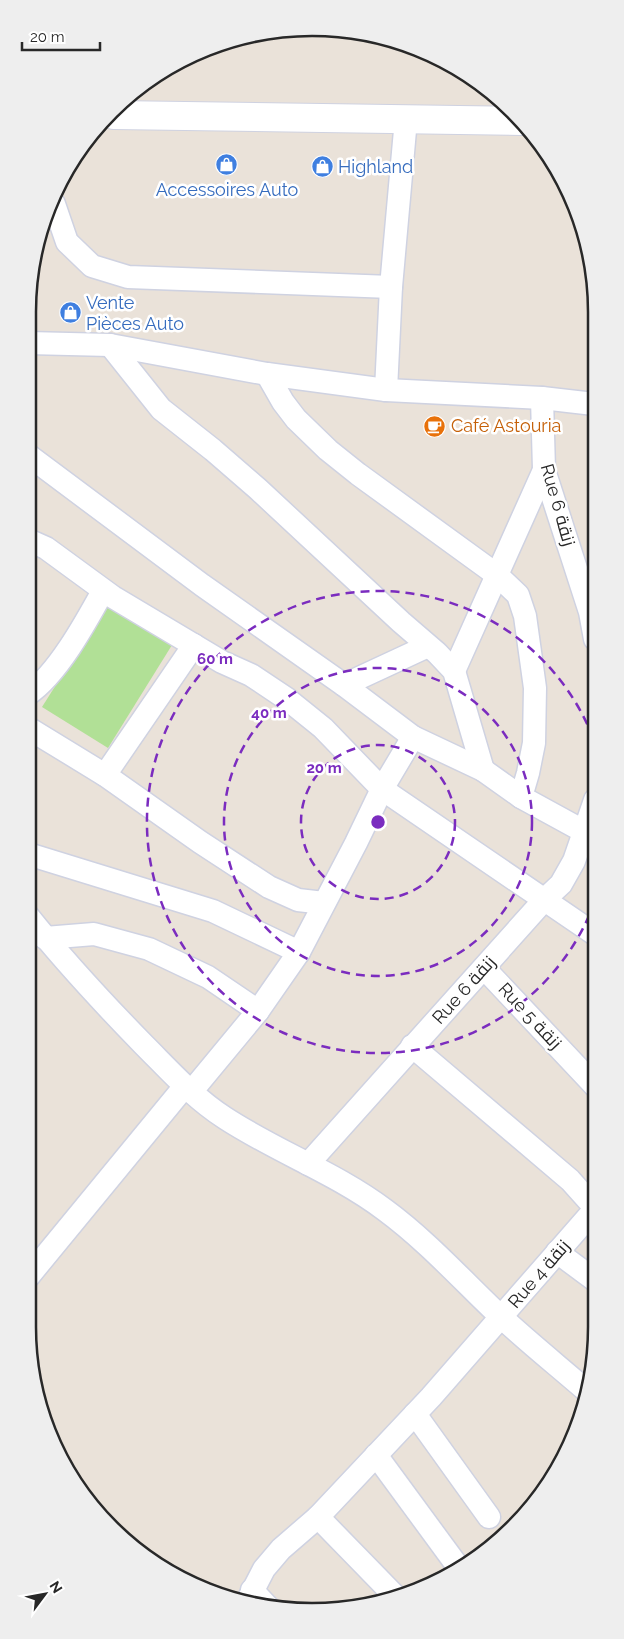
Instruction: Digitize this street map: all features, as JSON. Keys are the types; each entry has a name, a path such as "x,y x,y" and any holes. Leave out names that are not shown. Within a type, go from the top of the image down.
{"street":[{"path":"119,115 511,121"},
{"path":"386,390 391,287 406,119"},
{"path":"56,209 67,242 92,266 128,278 391,287"},
{"path":"36,343 110,345 267,374 386,390 542,398 588,403"},
{"path":"110,345 161,409 258,489 352,578 437,653 454,671 483,770"},
{"path":"267,374 283,402 296,419 328,450 497,575 518,595 525,616 535,688 534,743 521,797"},
{"name":"Rue 6 زنقة","path":"542,398 544,470 588,606"},
{"path":"36,460 202,585 344,685 413,737 483,770 521,797 584,832"},
{"path":"454,671 544,470"},
{"path":"36,544 46,548 104,591 222,662 251,675 287,699 322,728 382,789 588,930"},
{"path":"36,687 49,675 83,627 104,591"},
{"path":"105,775 194,645"},
{"path":"344,685 428,646"},
{"path":"36,733 105,775 200,842 269,887 298,900 324,903"},
{"path":"36,1269 188,1089 258,1011 299,952 356,844 382,789 413,737"},
{"name":"Rue 6 زنقة","path":"308,1164 412,1046 561,884 574,861 588,820"},
{"path":"36,856 213,911 299,952"},
{"path":"36,926 130,1030 188,1089 225,1118 350,1186 386,1211 416,1236 502,1318 581,1386"},
{"path":"45,938 94,934 149,949 208,976 258,1011"},
{"name":"Rue 5 زنقة","path":"484,968 588,1078"},
{"path":"412,1046 570,1180 588,1199"},
{"name":"Rue 4 زنقة","path":"250,1595 264,1569 281,1549 318,1516 415,1414 502,1318 588,1217"},
{"path":"557,1252 588,1275"},
{"path":"415,1414 489,1517"},
{"path":"376,1455 456,1562"},
{"path":"318,1516 390,1591"}],"green space":[{"path":"107,604 172,645 108,748 42,707"}],"place":[{"name":"Accessoires Auto","path":"227,165"},
{"name":"Highland","path":"322,167"},
{"name":"Vente Pièces Auto","path":"70,313"},
{"name":"Café Astouria","path":"435,426"}]}
